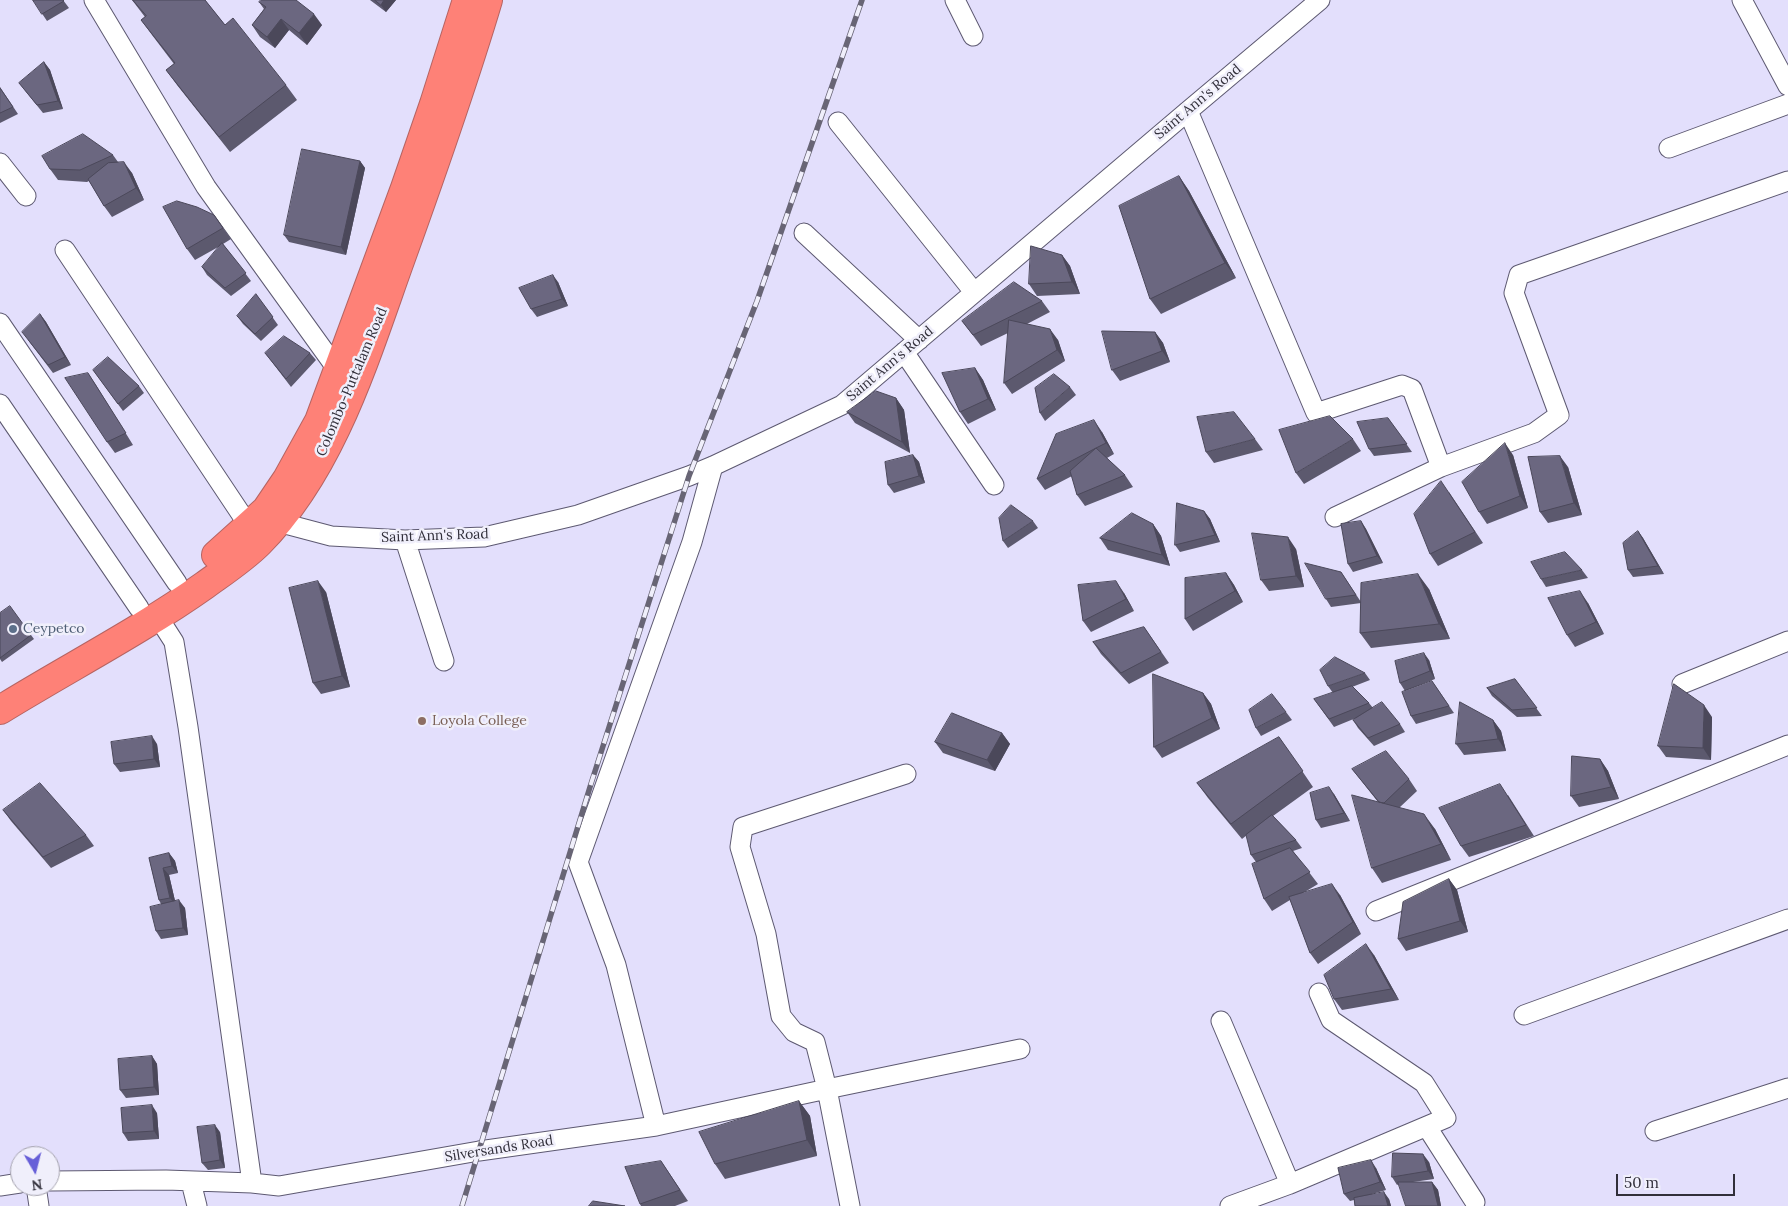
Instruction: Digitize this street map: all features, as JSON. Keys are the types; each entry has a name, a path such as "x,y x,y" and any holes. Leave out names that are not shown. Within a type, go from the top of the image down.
{"highway":[{"name":"Colombo-Puttalam Road","path":"0,698 231,566 258,544 263,521 319,420 405,188 467,0"},
{"name":"Colombo-Puttalam Road","path":"0,710 58,674 148,612 177,583 302,491 330,441 359,372 432,173 488,0"}],"street":[{"path":"94,0 206,187 338,369"},
{"path":"955,0 973,36"},
{"name":"Saint Ann's Road","path":"263,521 331,536 404,540 484,537 578,515 713,466 842,405 1188,111 1301,7 1320,0"},
{"path":"1742,0 1788,86"},
{"path":"1669,148 1788,104"},
{"path":"1188,111 1316,413 1402,385 1412,389 1441,467"},
{"path":"838,122 974,292"},
{"path":"0,163 26,196"},
{"path":"1335,517 1441,467 1534,433 1559,415 1514,293 1519,275 1788,181"},
{"path":"804,233 912,346 994,485"},
{"path":"65,250 263,521"},
{"path":"0,323 177,583"},
{"path":"0,404 148,612 174,642 252,1183"},
{"path":"656,1126 616,965 578,862 692,542 713,466"},
{"path":"404,540 444,661"},
{"path":"1682,684 1788,641"},
{"path":"1376,911 1788,745"},
{"path":"850,1206 828,1089 815,1042 794,1032 781,1016 766,934 740,847 743,827 906,774"},
{"path":"1524,1015 1788,919"},
{"path":"1230,1206 1290,1184 1446,1118 1424,1083 1331,1020 1319,993"},
{"path":"1221,1020 1290,1184"},
{"name":"Silversands Road","path":"60,1181 252,1183 279,1186 479,1151 656,1126 1020,1049"},
{"path":"1655,1131 1788,1088"},
{"path":"1427,1127 1475,1202"},
{"path":"191,1182 197,1206"}],"building":[{"path":"33,0 63,0 64,1 42,14"},
{"path":"133,0 205,0 225,25 233,18 286,85 219,137 166,70 175,63 141,20 146,16"},
{"path":"261,0 296,0 314,14 299,33 281,19 267,37 252,25 266,7 259,2"},
{"path":"375,0 384,0 381,5"},
{"path":"44,62 58,101 37,105 19,83"},
{"path":"0,88 13,107 0,113"},
{"path":"83,134 113,155 80,170 50,169 42,156"},
{"path":"302,149 360,161 341,247 284,235"},
{"path":"124,162 136,188 104,206 88,179 108,163"},
{"path":"1179,176 1225,263 1150,299 1119,206"},
{"path":"177,201 214,215 223,228 187,249 163,207"},
{"path":"222,243 246,273 225,288 202,267"},
{"path":"1031,246 1062,255 1072,282 1029,284"},
{"path":"553,275 562,299 531,309 519,288"},
{"path":"1014,282 1042,301 973,335 962,321"},
{"path":"256,294 273,317 255,334 237,316"},
{"path":"40,314 65,357 48,365 22,332"},
{"path":"1009,320 1050,329 1057,350 1004,383"},
{"path":"1102,331 1155,332 1162,351 1112,370"},
{"path":"284,336 310,353 286,379 265,353"},
{"path":"108,357 139,386 118,404 93,370"},
{"path":"975,368 988,399 960,412 942,373"},
{"path":"88,373 126,433 107,442 65,378"},
{"path":"1054,374 1070,387 1040,413 1035,388"},
{"path":"876,391 896,398 902,442 847,412"},
{"path":"1234,412 1255,439 1206,452 1197,417"},
{"path":"1330,416 1353,439 1296,473 1279,430"},
{"path":"1388,418 1407,444 1369,449 1357,422"},
{"path":"1094,420 1106,443 1037,479 1056,434"},
{"path":"1505,443 1520,496 1479,512 1462,482"},
{"path":"1096,448 1125,475 1077,495 1070,471"},
{"path":"913,455 919,476 888,485 885,462"},
{"path":"1560,456 1574,503 1540,512 1528,457"},
{"path":"1441,481 1475,532 1430,554 1414,514"},
{"path":"1177,503 1204,511 1215,535 1175,545"},
{"path":"1011,505 1033,521 1003,541 999,518"},
{"path":"1132,513 1153,524 1162,555 1100,538"},
{"path":"1361,521 1377,556 1348,564 1341,524"},
{"path":"1638,531 1658,566 1628,570 1623,543"},
{"path":"1252,533 1288,537 1296,576 1261,580"},
{"path":"1565,552 1582,570 1541,579 1531,562"},
{"path":"1305,563 1341,572 1356,595 1326,599"},
{"path":"1226,573 1235,591 1185,619 1185,578"},
{"path":"1418,574 1439,624 1360,633 1361,583"},
{"path":"318,581 342,676 313,683 289,588"},
{"path":"1116,581 1126,599 1083,621 1078,585"},
{"path":"1580,591 1596,622 1567,635 1548,598"},
{"name":"Ceypetco","path":"10,606 31,635 0,658 0,613"},
{"path":"1144,627 1161,652 1121,673 1093,642"},
{"path":"1424,653 1430,671 1400,683 1395,661"},
{"path":"1335,657 1365,673 1328,686 1320,670"},
{"path":"1153,674 1203,693 1212,718 1154,747"},
{"path":"1515,679 1537,708 1512,710 1487,688"},
{"path":"1432,681 1449,706 1411,716 1402,692"},
{"path":"1674,684 1704,705 1703,748 1658,746"},
{"path":"1352,686 1369,703 1329,719 1314,699"},
{"path":"1272,694 1286,712 1256,728 1249,710"},
{"path":"1382,702 1400,724 1368,738 1353,720"},
{"path":"1460,702 1493,720 1498,739 1456,744"},
{"path":"952,713 1002,733 987,760 935,742"},
{"path":"152,736 154,759 114,764 111,742"},
{"path":"1279,737 1303,771 1231,824 1197,783"},
{"path":"1386,751 1409,779 1384,803 1379,802 1352,769"},
{"path":"1572,756 1600,759 1611,787 1571,796"},
{"path":"40,783 86,835 43,857 3,810"},
{"path":"1500,784 1526,825 1461,846 1439,808"},
{"path":"1329,787 1344,813 1316,820 1310,793"},
{"path":"1352,795 1424,814 1441,844 1372,868"},
{"path":"1272,815 1296,840 1251,855 1246,835"},
{"path":"1290,848 1310,872 1264,899 1252,864"},
{"path":"169,853 172,866 163,868 170,898 159,900 149,858"},
{"path":"1449,879 1460,921 1398,939 1403,902"},
{"path":"1332,884 1353,922 1310,953 1289,897"},
{"path":"179,900 183,928 156,931 150,907"},
{"path":"1366,944 1391,989 1334,999 1324,975"},
{"path":"152,1056 154,1087 120,1090 118,1059"},
{"path":"799,1101 807,1140 715,1164 699,1132"},
{"path":"152,1105 154,1131 123,1133 121,1108"},
{"path":"215,1125 220,1160 202,1163 197,1127"},
{"path":"1393,1153 1423,1154 1428,1171 1392,1177"},
{"path":"1371,1160 1380,1182 1344,1194 1338,1168"},
{"path":"661,1161 680,1190 640,1204 625,1167"},
{"path":"1398,1182 1432,1182 1438,1206 1406,1206"},
{"path":"1384,1192 1388,1206 1355,1206 1354,1198"},
{"path":"593,1201 625,1206 589,1206"}],"railway":[{"path":"462,1206 590,787 689,476 757,301 862,0"}],"place":[{"name":"Ceypetco","path":"13,629"},
{"name":"Loyola College","path":"422,721"}]}
